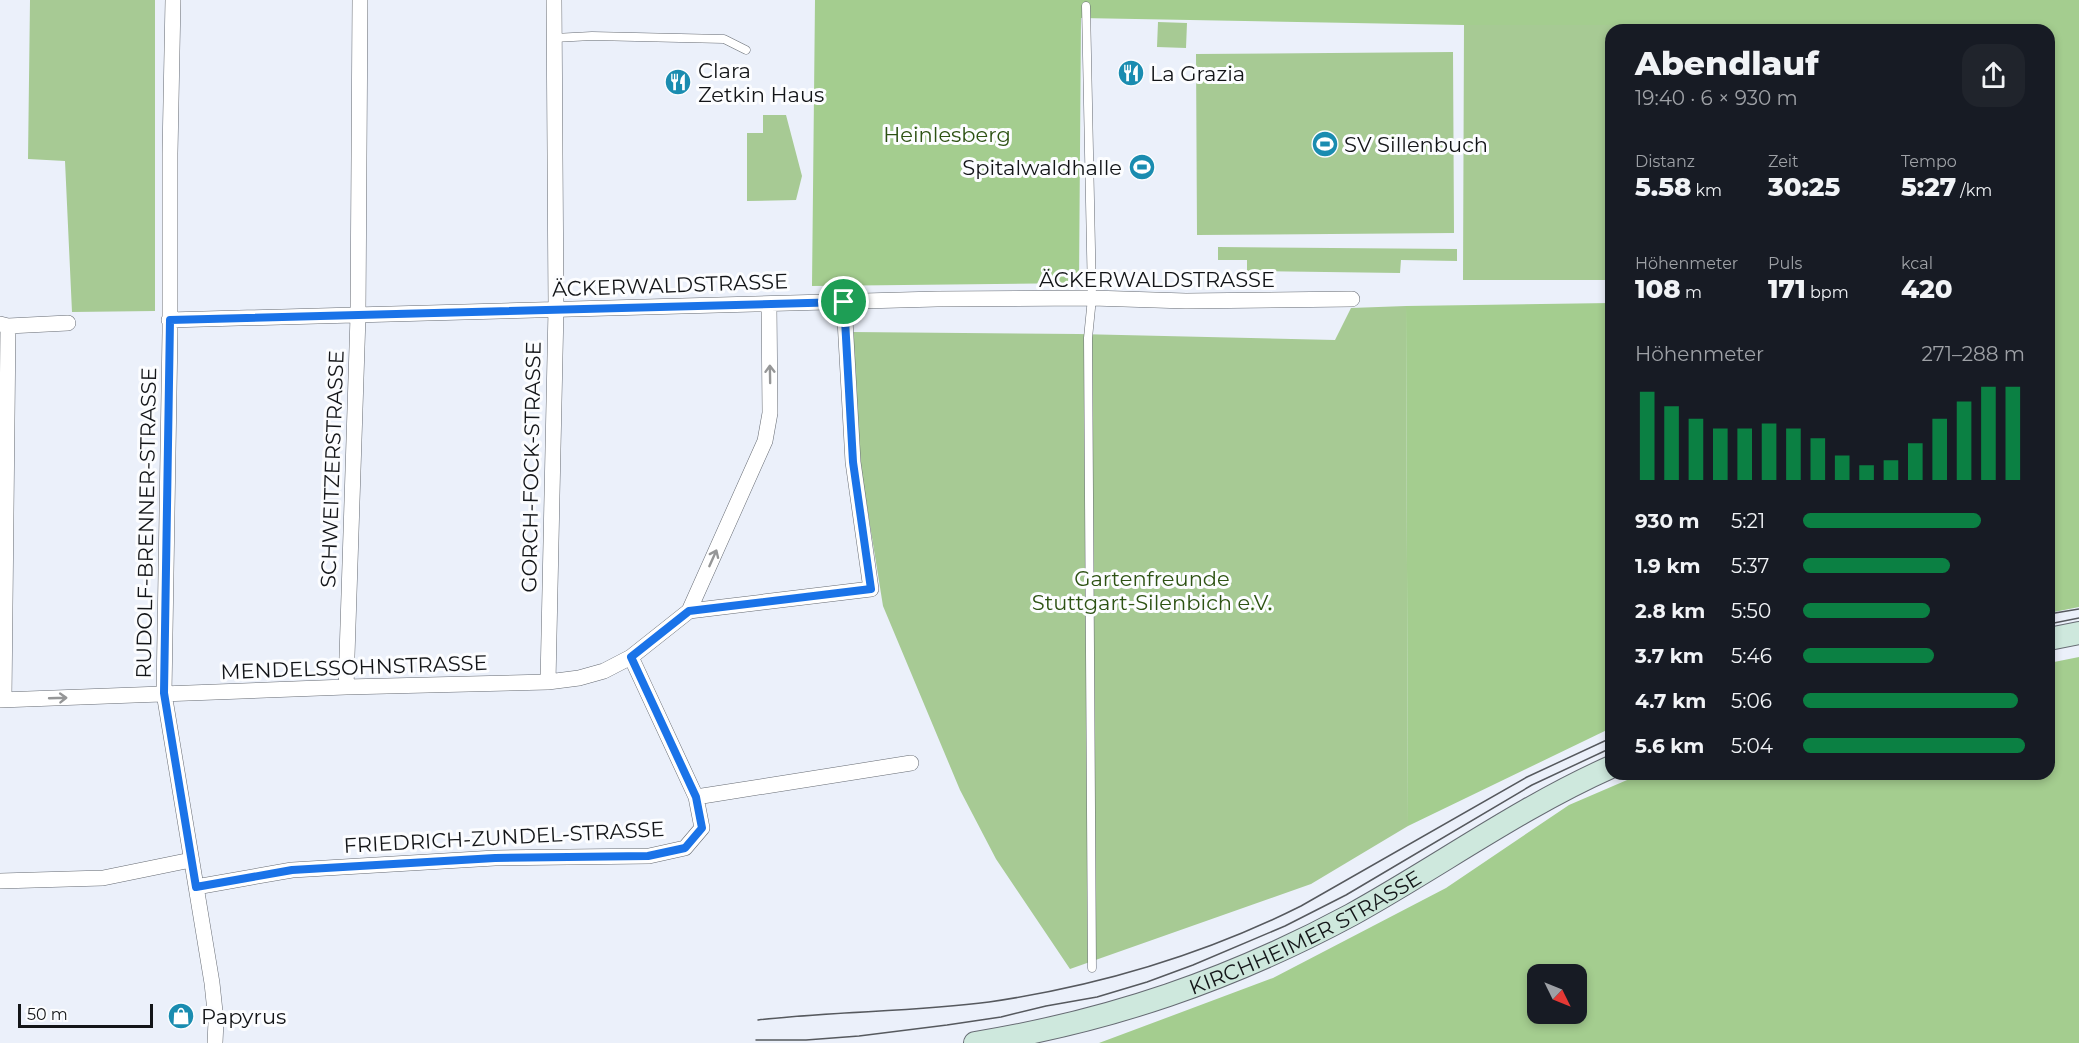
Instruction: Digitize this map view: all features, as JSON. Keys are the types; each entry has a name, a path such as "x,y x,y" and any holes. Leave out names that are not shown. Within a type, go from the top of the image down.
{"main road":[{"path":"2055,638 2079,633"},
{"name":"KIRCHHEIMER STRASSE","path":"975,1043 1054,1028 1121,1011 1193,988 1240,969 1295,944 1352,914 1539,802 1605,770"}],"street":[{"name":"RUDOLF-BRENNER-STRASSE","path":"173,0 164,693 212,983 216,1021 215,1043"},
{"name":"SCHWEITZERSTRASSE","path":"346,687 358,316 360,0"},
{"name":"GORCH-FOCK-STRASSE","path":"548,682 556,309 554,0"},
{"name":"ÄCKERWALDSTRASSE","path":"170,320 844,302 1092,298 1186,301 1352,299"},
{"path":"689,611 871,589 853,462 844,302"},
{"name":"MENDELSSOHNSTRASSE","path":"2,700 548,682 579,678 631,657 689,611 765,441 770,413 769,304"},
{"path":"2,700 4,325 68,323"},
{"name":"FRIEDRICH-ZUNDEL-STRASSE","path":"196,887 292,870 495,858 648,856 685,848 702,828 696,797 631,657"},
{"path":"696,797 911,763"},
{"path":"0,881 103,878 191,860"}],"lane":[{"path":"1086,6 1092,298 1088,350 1092,968"},
{"path":"554,38 592,36 724,39 746,50"}],"green space":[{"path":"30,0 155,0 155,311 72,312 65,161 28,159"},
{"name":"Heinlesberg","path":"815,0 2079,0 2079,607 2055,612 2055,24 1464,25 1081,18 1079,283 812,286"},
{"path":"1158,22 1187,23 1186,48 1157,47"},
{"path":"1464,25 1605,25 1605,280 1463,280"},
{"name":"SV Sillenbuch","path":"1453,52 1454,233 1197,235 1196,54"},
{"path":"763,115 786,115 802,176 796,200 747,201 747,133 763,133"},
{"path":"1218,247 1457,249 1457,261 1401,260 1400,273 1247,271 1247,260 1218,260"},
{"path":"1605,303 1605,731 1408,826 1406,306"},
{"name":"Gartenfreunde Stuttgart-Silenbich e.V.","path":"1406,306 1408,826 1311,884 1070,969 996,859 960,790 883,606 860,463 852,332 1335,340 1351,308"},
{"path":"2079,657 2079,1043 1099,1043 1273,978 1446,888 1569,805 1627,780 2055,780 2055,662"}],"tram line":[{"path":"2055,613 2079,609"},
{"path":"2055,623 2079,618"},
{"path":"758,1020 989,1002 1110,978 1188,954 1264,924 1301,906 1527,777 1605,741"},
{"path":"756,1040 806,1040 859,1036 1001,1017 1097,997 1147,982 1285,926 1346,895 1532,785 1605,751"}],"place":[{"name":"La Grazia","path":"1131,73"},
{"name":"Clara Zetkin Haus","path":"678,82"},
{"name":"SV Sillenbuch","path":"1325,144"},
{"name":"Spitalwaldhalle","path":"1142,167"},
{"name":"Papyrus","path":"181,1016"}],"route":[{"path":"844,302 853,462 871,589 689,611 631,657 696,797 702,828 685,848 648,856 495,858 292,870 196,887 164,693 170,320 844,302"}]}
